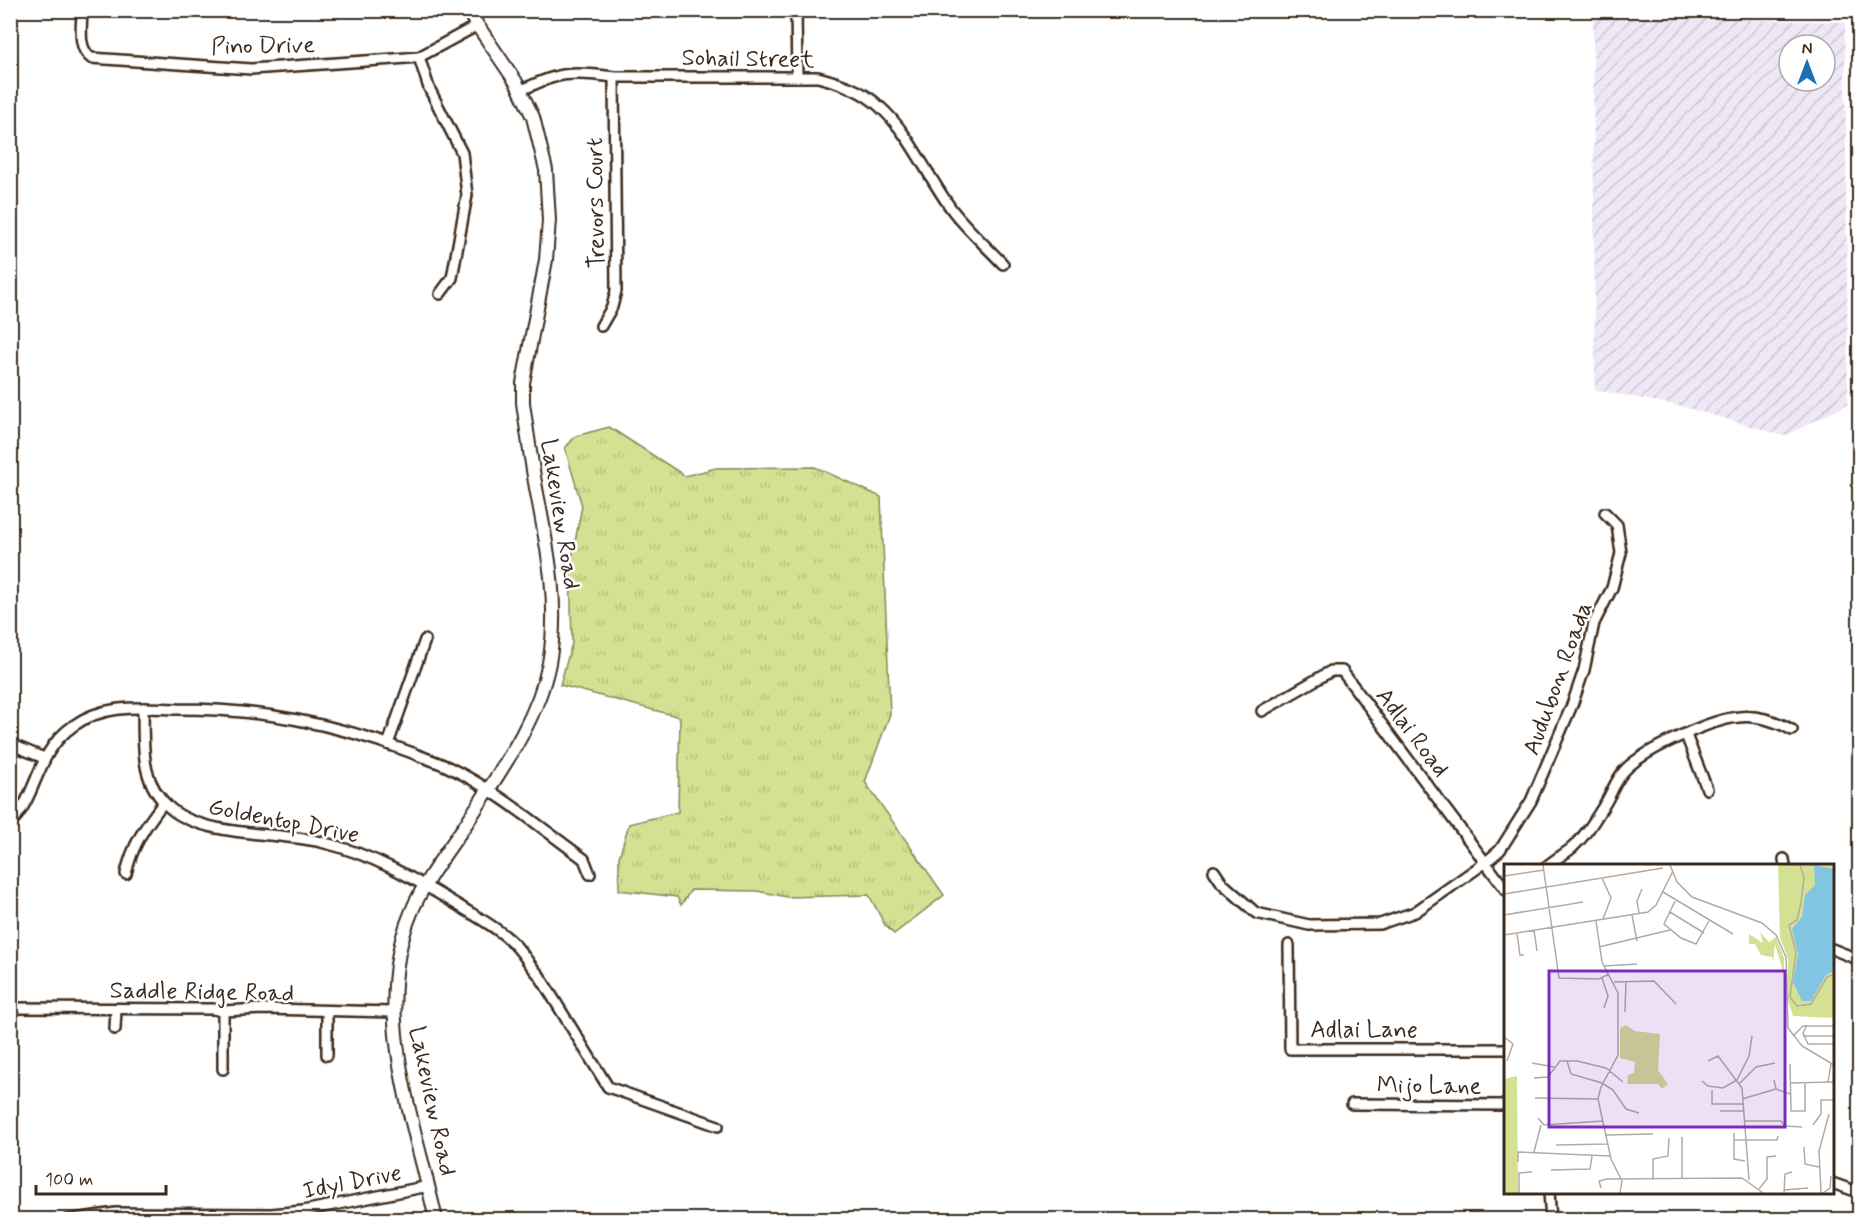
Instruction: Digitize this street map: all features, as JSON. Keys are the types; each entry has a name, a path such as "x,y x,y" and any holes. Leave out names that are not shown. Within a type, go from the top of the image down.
{"street":[{"name":"Pino Drive","path":"82,10 83,50 87,56 95,59 251,69 419,57 478,25"},
{"name":"Lakeview Road","path":"436,1220 397,1051 393,1012 400,953 411,913 425,885 516,746 534,707 548,665 554,593 523,402 523,382 546,260 549,220 546,170 533,117 516,82 466,10"},
{"path":"796,10 797,77"},
{"path":"419,57 429,88 462,153 467,195 452,278 440,294"},
{"name":"Sohail Street","path":"519,91 546,78 564,73 584,72 614,77 818,77 836,81 856,90 879,106 897,126 954,211 1003,264"},
{"name":"Trevors Court","path":"602,326 612,307 615,291 614,77"},
{"name":"Audubon Roada","path":"1214,871 1222,883 1256,913 1309,925 1380,924 1415,912 1500,850 1531,801 1572,705 1584,670 1594,623 1612,588 1621,553 1617,525 1605,513"},
{"path":"388,744 425,640"},
{"name":"Adlai Road","path":"1262,711 1331,672 1342,671 1504,887"},
{"name":"Goldentop Drive","path":"143,708 144,765 152,785 164,802 179,815 206,827 322,842 368,856 425,885 479,918 511,941 539,975 608,1088 718,1126"},
{"path":"10,824 26,801 44,758 65,732 83,719 112,709 226,709 332,726 388,744 452,769 488,790 584,859 590,874"},
{"path":"1550,864 1573,847 1589,828 1623,772 1636,760 1709,725 1740,716 1760,718 1792,729"},
{"path":"1686,735 1707,789"},
{"path":"10,744 44,758"},
{"path":"126,874 129,858 141,831 164,802"},
{"name":"Adlai Lane","path":"1289,945 1290,1049 1504,1049"},
{"path":"1834,949 1860,960"},
{"name":"Saddle Ridge Road","path":"10,1008 393,1012"},
{"path":"115,1029 117,1009"},
{"path":"223,1011 223,1069"},
{"path":"327,1012 327,1055"},
{"name":"Mijo Lane","path":"1352,1104 1504,1104"},
{"path":"1834,1183 1858,1192 1860,1196"},
{"name":"Idyl Drive","path":"67,1220 116,1213 271,1214 303,1211 429,1186"},
{"path":"1549,1194 1551,1220"}],"shaded area":[{"path":"1593,16 1845,22 1848,404 1785,436 1681,406 1595,390"}],"green space":[{"path":"609,427 685,476 716,468 815,467 881,497 890,714 865,782 944,895 894,934 885,925 869,895 787,897 757,891 691,890 681,905 677,897 619,890 619,857 629,824 678,812 680,717 560,685 572,643 570,567 582,506 565,448 576,436"}]}
